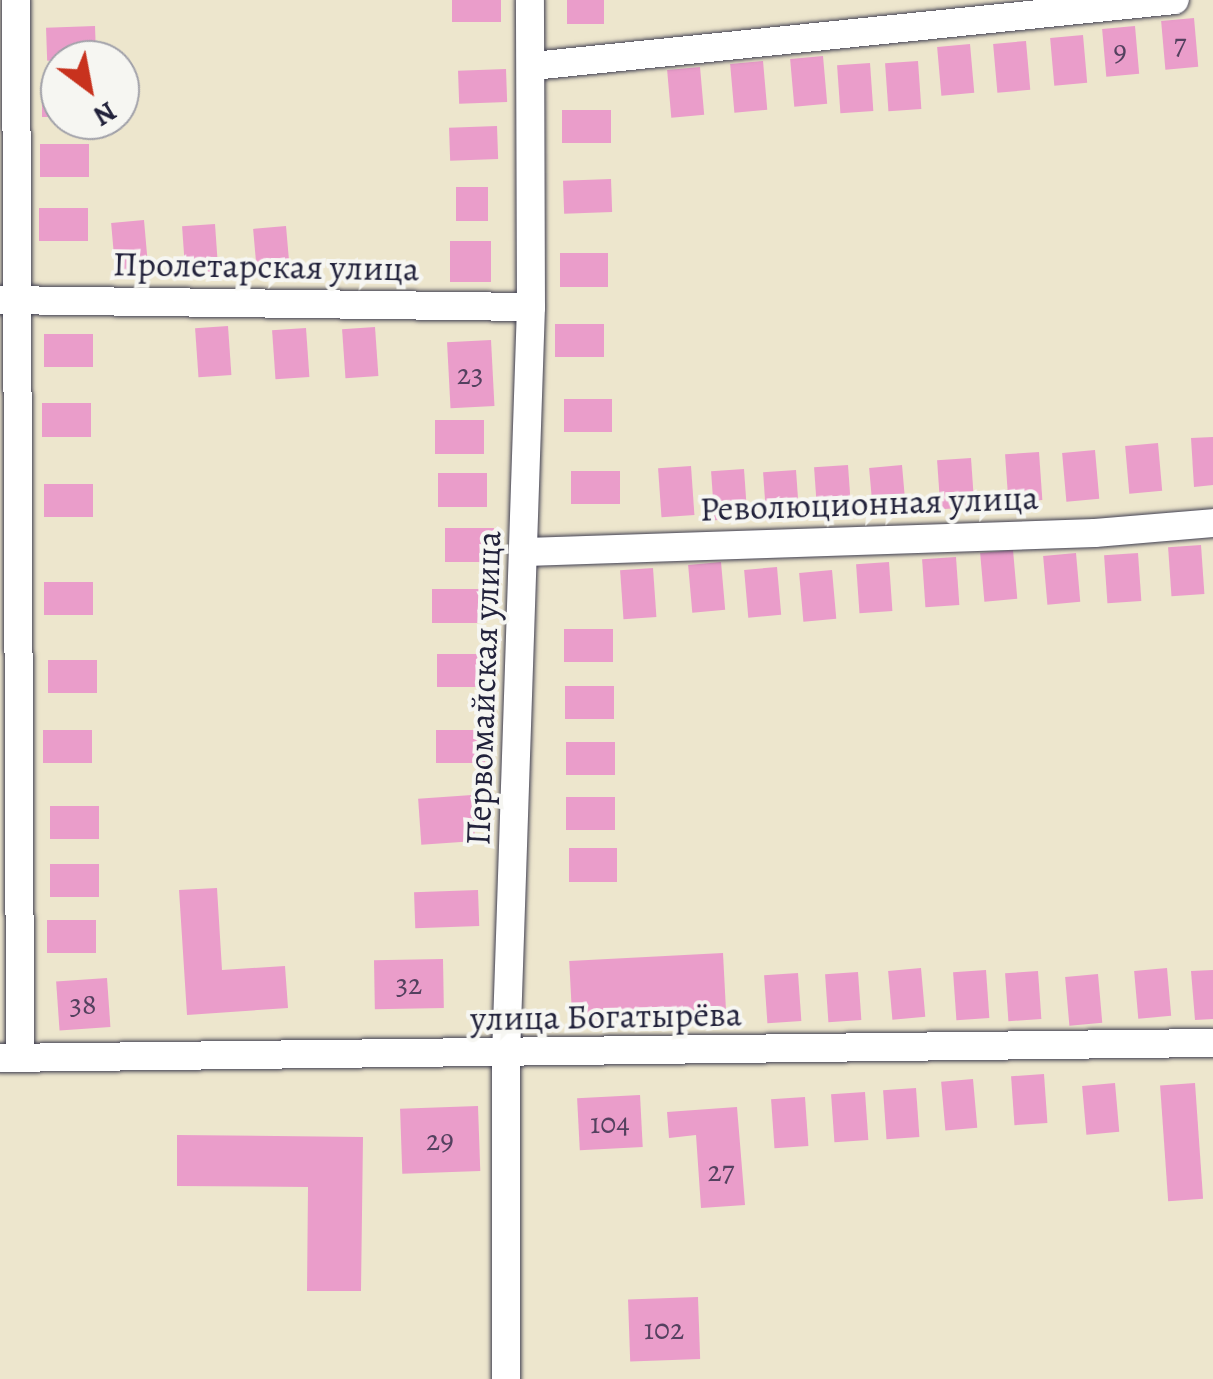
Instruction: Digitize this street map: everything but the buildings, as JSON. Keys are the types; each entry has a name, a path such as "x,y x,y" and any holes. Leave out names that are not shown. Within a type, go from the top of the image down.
{"street":[{"path":"10,1058 8,300 16,0"},
{"name":"Первомайская улица","path":"506,1379 506,1056 526,552 531,307 530,0"},
{"path":"532,66 1175,0"},
{"name":"Пролетарская улица","path":"8,300 531,307"},
{"name":"Революционная улица","path":"526,552 1095,533 1213,523"},
{"name":"улица Богатырёва","path":"10,1058 506,1056 1213,1042"}]}
